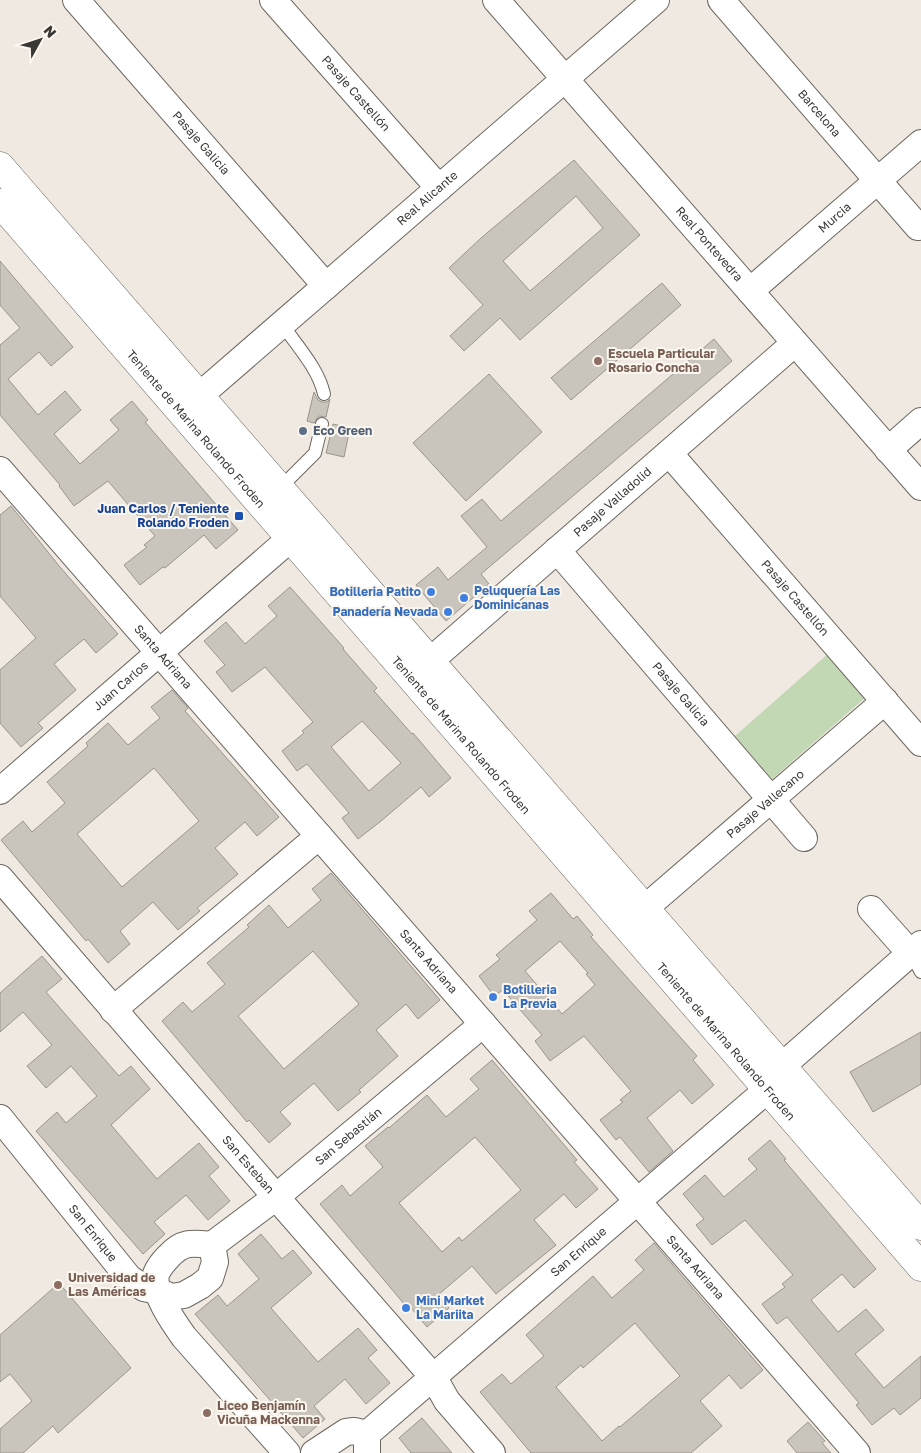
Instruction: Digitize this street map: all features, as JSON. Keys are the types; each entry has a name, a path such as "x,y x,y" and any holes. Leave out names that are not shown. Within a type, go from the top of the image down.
{"street":[{"name":"Pasaje Galicia","path":"76,0 326,286"},
{"name":"Pasaje Castellón","path":"273,0 439,188"},
{"name":"Real Pontevedra","path":"496,0 921,488"},
{"name":"Real Alicante","path":"199,396 656,0"},
{"name":"Barcelona","path":"721,0 918,227"},
{"name":"Murcia","path":"750,291 921,143"},
{"name":"Teniente de Marina Rolando Froden","path":"0,166 280,488 300,530 768,1089 921,1267"},
{"name":"Teniente de Marina Rolando Froden","path":"0,203 300,530 430,661 921,1226"},
{"name":"Pasaje Valladolid","path":"430,661 795,343"},
{"path":"888,450 921,421"},
{"name":"Pasaje Castellón","path":"670,453 921,743"},
{"name":"Santa Adriana","path":"0,470 857,1453"},
{"name":"Juan Carlos","path":"0,791 300,530"},
{"name":"Pasaje Galicia","path":"557,550 804,838"},
{"name":"Pasaje Vallecano","path":"644,908 885,701"},
{"path":"113,1010 319,836"},
{"name":"San Esteban","path":"0,878 434,1378 447,1401 492,1453"},
{"path":"871,909 918,956"},
{"name":"San Enrique","path":"314,1453 346,1432 354,1431 367,1443 434,1378 768,1089 782,1066 918,956"},
{"name":"San Sebastián","path":"212,1245 276,1197 483,1024"},
{"name":"San Enrique","path":"0,1118 129,1278 144,1288 158,1291"},
{"path":"158,1291 171,1297 184,1295 210,1278 216,1262 212,1245 194,1243 178,1247 162,1264 156,1276 158,1291 173,1321 184,1337 287,1453"}],"lane":[{"path":"282,324 316,372 324,394"},
{"path":"280,488 315,453 322,424"}],"green space":[{"path":"829,653 867,696 772,779 735,736"}],"building":[{"path":"574,160 640,235 520,340 500,318 464,351 450,336 483,305 449,268 481,238","holes":["576,196 603,228 530,291 503,261"]},
{"path":"0,261 73,347 51,366 39,352 8,379 38,415 65,391 81,410 54,434 80,464 119,430 110,420 132,401 148,420 145,422 238,530 216,549 204,535 165,568 163,567 140,585 124,565 147,547 144,545 155,536 108,481 74,506 60,485 0,415 0,345 20,328 0,305"},
{"path":"662,283 681,305 571,400 551,378"},
{"path":"714,339 732,361 481,574 489,584 446,621 416,585 438,567 448,580 487,547 461,516 482,499 501,521"},
{"path":"489,374 542,432 466,501 413,443"},
{"path":"314,392 318,400 322,402 327,402 330,399 326,417 319,416 314,423 307,421"},
{"path":"333,424 350,428 344,457 326,453"},
{"path":"11,506 60,567 118,634 96,653 84,639 54,664 76,690 38,723 43,728 21,747 0,723 0,670 36,638 0,596 0,515"},
{"path":"290,587 377,688 374,691 451,778 429,797 421,787 358,839 342,818 349,813 307,764 297,771 282,751 304,733 302,731 313,722 265,667 232,692 216,672 225,665 204,641 226,622 245,644 277,616 268,606","holes":["362,721 401,763 369,791 331,747"]},
{"path":"172,690 188,708 185,711 279,817 257,836 245,822 215,848 238,874 197,908 200,911 178,930 153,902 120,931 130,944 108,963 88,939 86,941 1,840 23,821 32,832 65,803 47,782 88,746 86,743 108,723 128,745 160,718 151,707","holes":["154,768 199,821 122,887 77,834"]},
{"path":"331,873 440,1000 418,1019 406,1004 376,1030 398,1056 359,1090 361,1092 338,1111 314,1083 280,1112 291,1124 269,1143 249,1120 247,1122 162,1021 183,1002 192,1012 225,984 207,963 249,927 247,925 269,905 288,928 321,900 312,889","holes":["313,951 359,1004 284,1069 238,1016"]},
{"path":"551,893 573,919 577,916 593,935 591,937 697,1056 693,1060 714,1085 692,1104 680,1090 647,1118 673,1151 649,1172 620,1137 616,1140 600,1120 623,1102 620,1100 631,1091 584,1036 550,1061 535,1041 542,1035 503,990 494,996 479,976 500,959 496,955 537,920 529,911","holes":["560,941 588,973 586,974 595,985 562,1014 525,971"]},
{"path":"42,956 62,979 46,992 119,1076 131,1066 150,1089 111,1125 157,1179 199,1143 219,1167 209,1176 230,1201 208,1220 186,1195 154,1222 165,1234 143,1254 36,1131 57,1112 66,1123 97,1096 71,1066 46,1088 27,1066 52,1045 23,1012 0,1032 0,993"},
{"path":"921,1032 921,1084 873,1112 850,1072"},
{"path":"492,1060 577,1160 574,1162 598,1189 576,1208 564,1194 534,1220 556,1245 496,1294 472,1266 438,1295 449,1308 427,1327 407,1303 405,1305 320,1204 342,1185 350,1196 383,1167 365,1146 427,1095 446,1117 479,1089 470,1079","holes":["475,1137 521,1190 462,1241 459,1237 442,1252 399,1203"]},
{"path":"770,1140 786,1159 784,1160 876,1269 854,1288 842,1274 811,1300 838,1332 866,1309 884,1330 855,1354 884,1388 921,1356 921,1398 900,1415 894,1408 872,1425 856,1405 859,1403 787,1317 777,1324 762,1304 785,1287 782,1284 793,1275 745,1220 712,1245 696,1225 704,1219 683,1194 705,1175 724,1197 757,1169 748,1159"},
{"path":"261,1234 282,1259 293,1250 312,1273 271,1308 318,1362 358,1328 377,1350 368,1358 390,1383 366,1404 345,1379 314,1406 325,1419 303,1438 195,1314 218,1295 227,1306 259,1279 238,1254"},
{"path":"654,1243 763,1370 741,1389 729,1375 700,1401 722,1426 691,1453 531,1453 480,1392 502,1374 511,1384 544,1356 526,1335 593,1276 612,1298 644,1270 635,1260","holes":["635,1323 680,1376 602,1441 556,1387 581,1365 583,1368"]},
{"path":"59,1283 131,1368 58,1433 53,1426 23,1453 0,1453 0,1429 32,1401 10,1374 0,1382 0,1335"},
{"path":"422,1418 452,1453 411,1453 399,1438"},
{"path":"808,1422 825,1441 822,1443 831,1453 797,1453 787,1441"}],"place":[{"name":"Escuela Particular Rosario Concha","path":"598,361"},
{"name":"Eco Green","path":"303,431"},
{"name":"Juan Carlos / Teniente Rolando Froden","path":"239,516"},
{"name":"Botilleria Patito","path":"431,592"},
{"name":"Peluquería Las Dominicanas","path":"464,598"},
{"name":"Panadería Nevada","path":"448,612"},
{"name":"Botilleria La Previa","path":"493,997"},
{"name":"Universidad de Las Américas","path":"58,1285"},
{"name":"Mini Market La Mariita","path":"406,1308"},
{"name":"Liceo Benjamín Vicuña Mackenna","path":"207,1413"}]}
